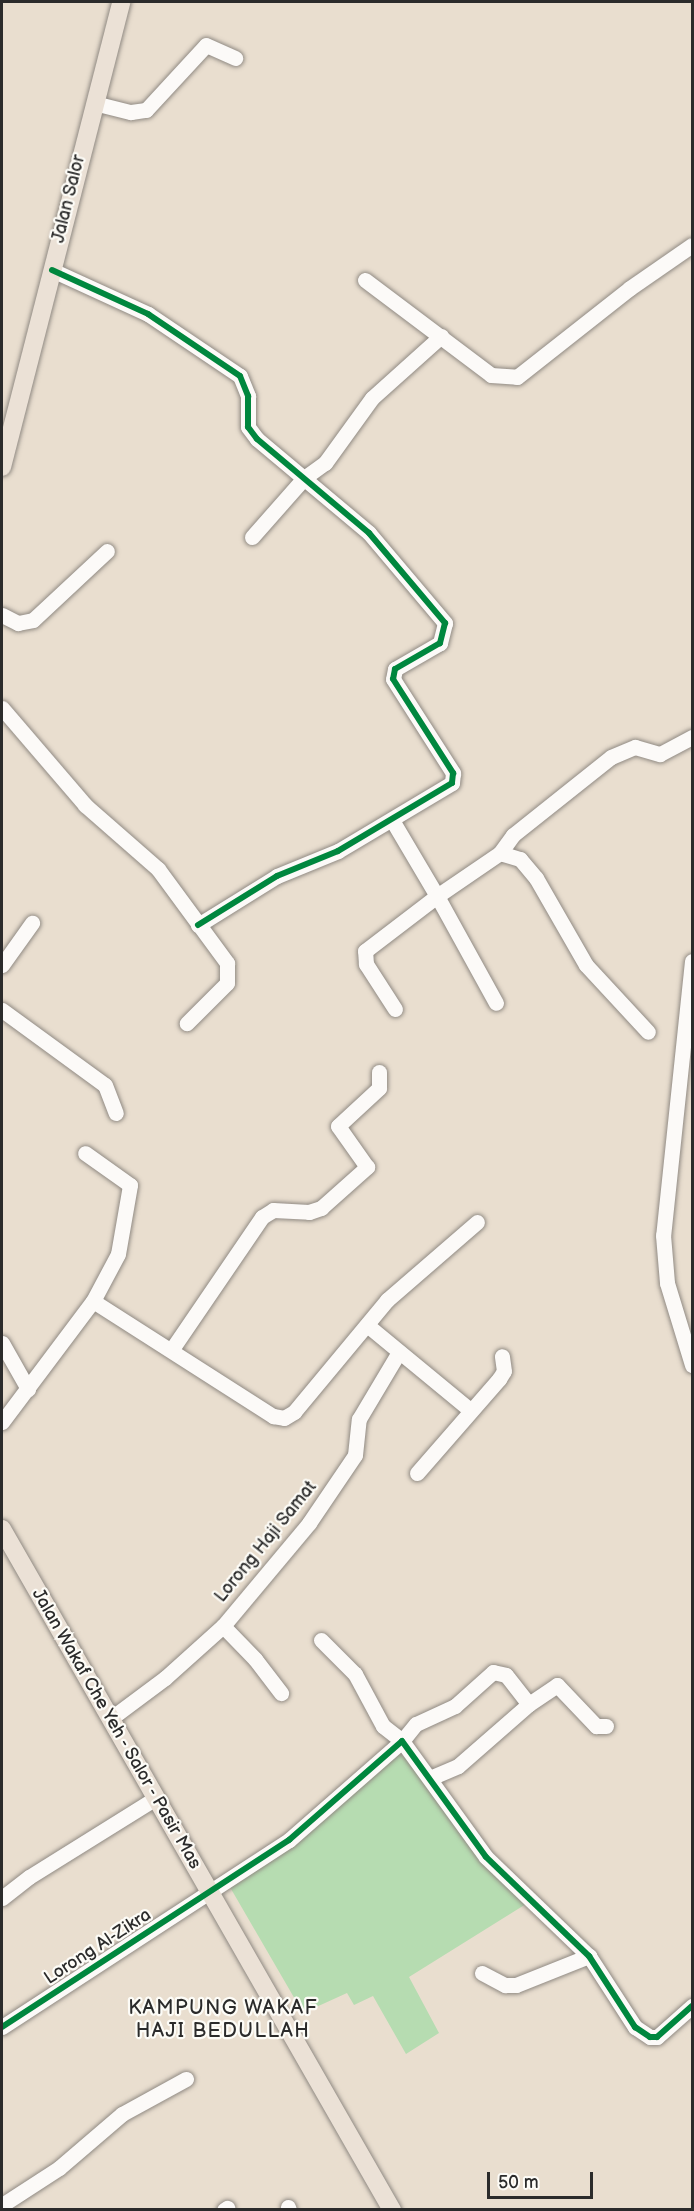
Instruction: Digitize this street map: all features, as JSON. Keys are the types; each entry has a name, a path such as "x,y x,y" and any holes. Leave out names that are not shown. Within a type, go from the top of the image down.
{"main road":[{"name":"Jalan Salor","path":"2,467 121,2"},
{"name":"Jalan Wakaf Che Yeh - Salor - Pasir Mas","path":"2,1529 392,2210"}],"street":[{"path":"94,103 131,111 146,110 206,45 235,58"},
{"path":"365,280 491,375 517,377 630,288 693,245"},
{"path":"52,270 148,314 240,375 248,396 248,427 393,558 445,623 440,643 395,669 393,679 454,778 447,787 338,851 277,876 198,925"},
{"path":"252,537 304,478 325,463 372,398 441,336"},
{"path":"2,615 18,623 33,620 107,551"},
{"path":"2,708 85,805 158,869 227,963 230,973 221,992 187,1023"},
{"path":"395,1009 366,964 365,951 437,896 500,853 513,835 618,753 635,747 660,754 693,737"},
{"path":"392,820 496,1003"},
{"path":"500,853 520,859 536,878 586,965 648,1032"},
{"path":"2,965 32,923"},
{"path":"693,961 663,1235 666,1283 693,1365"},
{"path":"2,1010 105,1086 116,1113"},
{"path":"172,1349 262,1217 273,1210 309,1212 321,1208 367,1167 338,1126 379,1088 379,1072"},
{"path":"2,1422 93,1301 118,1254 131,1189 85,1153"},
{"path":"93,1301 172,1349 273,1416 284,1418 294,1413 367,1325 418,1272 477,1222"},
{"path":"367,1325 470,1410"},
{"path":"2,1343 28,1389"},
{"name":"Lorong Haji Samat","path":"110,1719 165,1678 223,1626 332,1494 358,1448 359,1419 399,1352"},
{"path":"417,1473 504,1371 502,1356"},
{"path":"223,1626 255,1659 281,1693"},
{"path":"321,1640 355,1674 383,1726 402,1741 486,1857 589,1956 635,2027 650,2037 657,2037 693,2006"},
{"name":"Lorong Al-Zikra","path":"2,2027 289,1840 402,1741 416,1724 456,1706 493,1672 506,1675 529,1704"},
{"path":"430,1778 458,1766 529,1704 557,1685 596,1726 606,1726"},
{"path":"2,1898 28,1876 156,1798"},
{"path":"482,1973 506,1985 516,1985 589,1956"},
{"path":"2,2205 59,2168 122,2114 186,2079"}],"green space":[{"path":"393,1755 401,1755 413,1765 526,1904 409,1977 439,2033 406,2054 373,1996 354,2005 347,1993 303,2013 227,1882"}],"cycle path":[{"path":"52,270 148,314 240,376 248,396 248,427 257,439 369,533 445,623 440,643 395,669 393,679 453,773 452,783 338,851 277,876 198,925"},
{"path":"2,2027 289,1840 402,1741 486,1857 589,1956 635,2027 650,2037 657,2037 692,2006"}],"district":[{"name":"KAMPUNG WAKAF HAJI BEDULLAH","path":"223,2020"}]}
